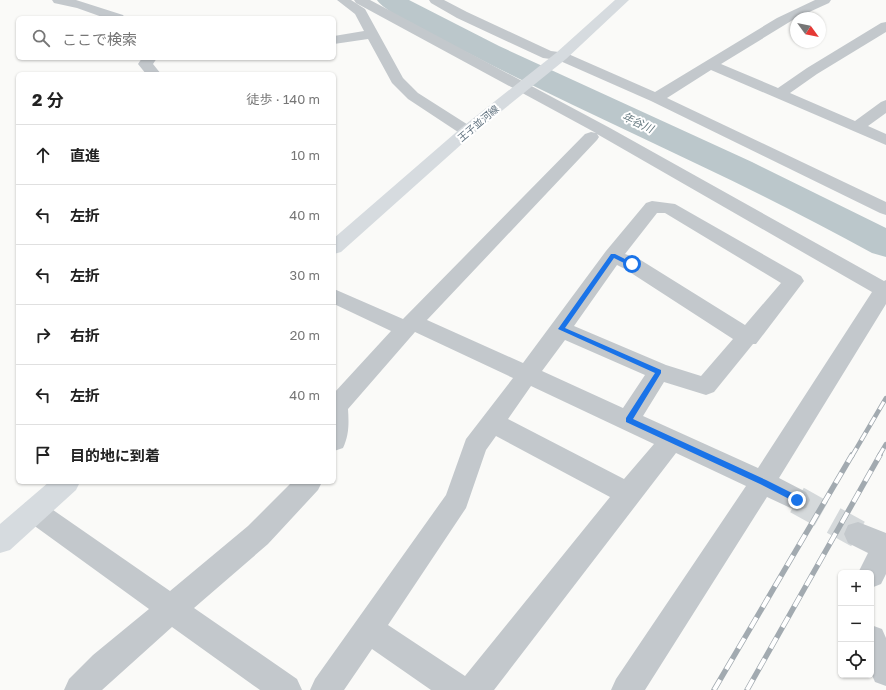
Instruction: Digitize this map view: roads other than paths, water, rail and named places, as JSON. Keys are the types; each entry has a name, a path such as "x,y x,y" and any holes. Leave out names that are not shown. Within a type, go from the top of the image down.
{"main road":[{"name":"王子並河線","path":"336,246 467,131 557,59 622,0"},
{"path":"0,541 65,484"}],"street":[{"path":"58,0 81,5 112,16"},
{"path":"343,0 360,12 398,80 413,96 467,131"},
{"path":"360,0 524,85 885,288 763,482 627,690"},
{"path":"435,0 462,15 557,59 656,98 886,209"},
{"path":"656,98 782,21 825,0"},
{"path":"779,94 812,71 886,26"},
{"path":"336,40 371,34"},
{"path":"148,60 145,64 152,72"},
{"path":"711,65 886,140"},
{"path":"857,127 886,105"},
{"path":"336,432 336,407 409,326 591,137"},
{"path":"326,690 458,500 475,446 613,256 652,207 670,208 794,281 748,338 706,386 659,372 561,329"},
{"path":"613,256 632,264 748,338"},
{"path":"336,297 528,375 763,482 797,500"},
{"path":"628,420 659,372"},
{"path":"492,422 628,494"},
{"path":"474,690 672,440"},
{"path":"80,690 104,666 258,534 307,484"},
{"path":"34,511 286,690"},
{"path":"858,534 886,547 874,570"},
{"path":"369,629 458,690"},
{"path":"872,642 886,671"}],"waterway":[{"name":"年谷川","path":"390,0 488,52 776,187 886,244"}],"tunnel":[{"path":"797,500 858,534"}],"railway":[{"path":"852,456 886,398"},
{"path":"879,456 886,444"},
{"path":"714,690 852,455"},
{"path":"747,690 880,455"}]}
